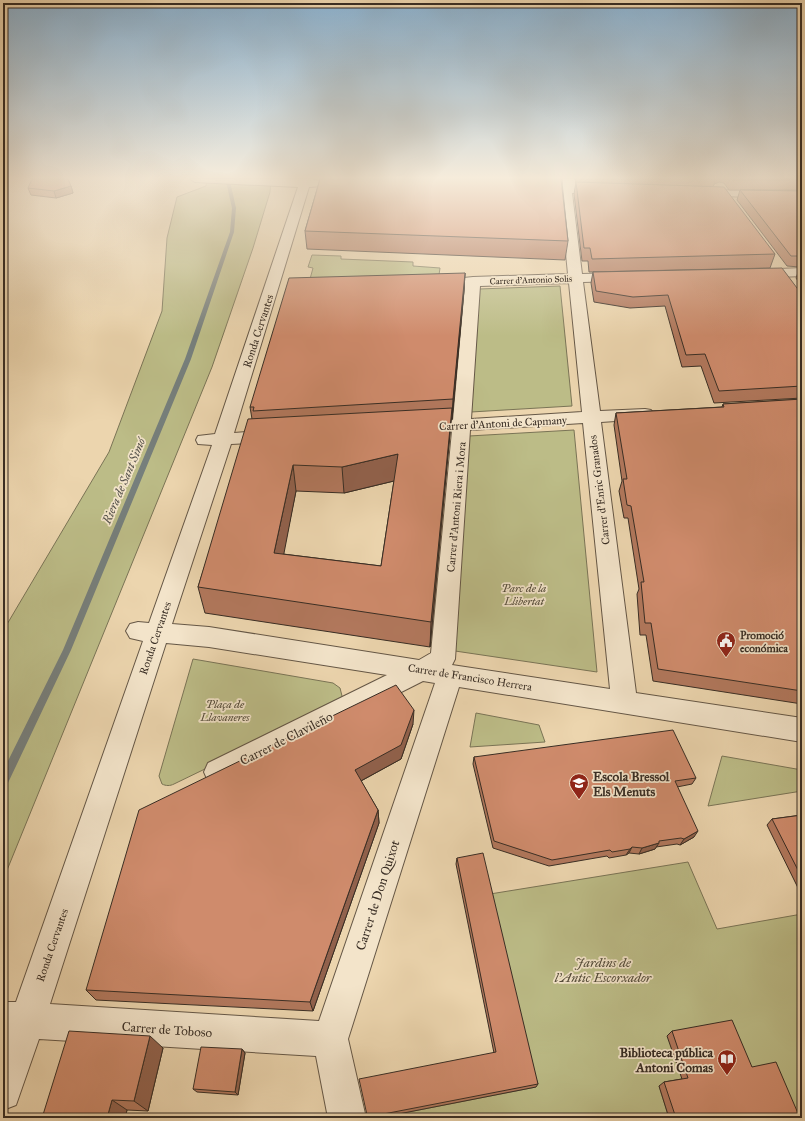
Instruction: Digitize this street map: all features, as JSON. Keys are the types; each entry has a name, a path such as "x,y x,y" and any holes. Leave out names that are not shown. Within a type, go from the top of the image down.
{"street":[{"name":"Ronda Cervantes","path":"3,1092 15,1020 214,440 272,287 289,231"},
{"name":"Carrer d'Enric Granados","path":"572,231 591,418 624,701"},
{"path":"738,274 802,272"},
{"name":"Carrer d'Antonio Solis","path":"448,282 637,277"},
{"name":"Carrer d'Antoni Riera i Mora","path":"421,669 443,659 463,425 473,282"},
{"name":"Carrer d'Antoni de Capmany","path":"431,427 660,413"},
{"path":"214,440 290,435"},
{"name":"Carrer de Francisco Herrera","path":"148,632 209,636 802,730"},
{"name":"Carrer de Clavileño","path":"193,784 421,669"},
{"name":"Carrer de Don Quixot","path":"330,1039 450,675"},
{"name":"Carrer de Toboso","path":"15,1020 330,1039"},
{"path":"330,1039 347,1118"}],"green space":[{"path":"169,231 258,231 212,367 3,880 3,631 109,452 162,311"},
{"path":"312,255 341,256 341,259 413,262 413,266 440,268 439,275 310,279 313,268 308,267"},
{"path":"560,286 572,406 471,412 479,289"},
{"name":"Parc de la Llibertat","path":"574,430 597,672 455,651 469,436"},
{"name":"Plaça de Llavaneres","path":"193,659 333,683 340,688 343,700 341,703 174,784 165,785 162,784 159,776"},
{"path":"476,713 539,725 545,742 470,747"},
{"path":"722,756 802,770 802,791 708,806"},
{"name":"Jardins de l'Antic Escorxador","path":"688,862 717,929 802,914 802,1118 791,1118 683,1082 659,1086 669,1118 378,1118 536,1087 490,894"}],"building":[{"path":"313,231 567,231 568,241"},
{"path":"582,231 758,231 775,254 592,259 590,248 584,248"},
{"path":"772,231 802,231 802,256 791,256"},
{"path":"782,268 800,292 802,292 802,386 719,391 705,354 686,355 668,295 633,297 596,291 593,272"},
{"path":"465,273 453,399 253,411 254,407 250,407 289,278"},
{"path":"802,399 802,691 658,669 651,623 645,623 641,582 644,582 631,506 627,505 623,479 627,479 616,413 724,407 723,404"},
{"path":"452,408 431,622 198,587 248,419","holes":["398,454 381,566 274,553 293,465 342,467"]},
{"path":"396,685 414,710 401,745 355,770 378,810 310,1002 86,990 139,810"},
{"name":"Escola Bressol Els Menuts","path":"673,730 696,778 675,781 698,831 684,839 681,838 659,841 659,843 642,848 632,847 630,849 612,852 610,850 552,860 494,841 474,757"},
{"path":"802,815 802,878 772,819"},
{"path":"483,853 538,1084 363,1118 367,1115 359,1079 496,1052 457,858"},
{"name":"Biblioteca pública Antoni Comas","path":"732,1020 752,1067 776,1062 800,1118 676,1118 664,1082 688,1078 672,1031"},
{"path":"69,1031 150,1036 134,1101 112,1100 107,1118 42,1118"},
{"path":"201,1047 242,1049 235,1092 193,1089"}],"waterway":[{"name":"Riera de Sant Simó","path":"3,782 67,650 188,359 232,231"}],"place":[{"name":"Promoció económica","path":"726,658"},
{"name":"Escola Bressol Els Menuts","path":"579,800"},
{"name":"Biblioteca pública Antoni Comas","path":"727,1076"}]}
